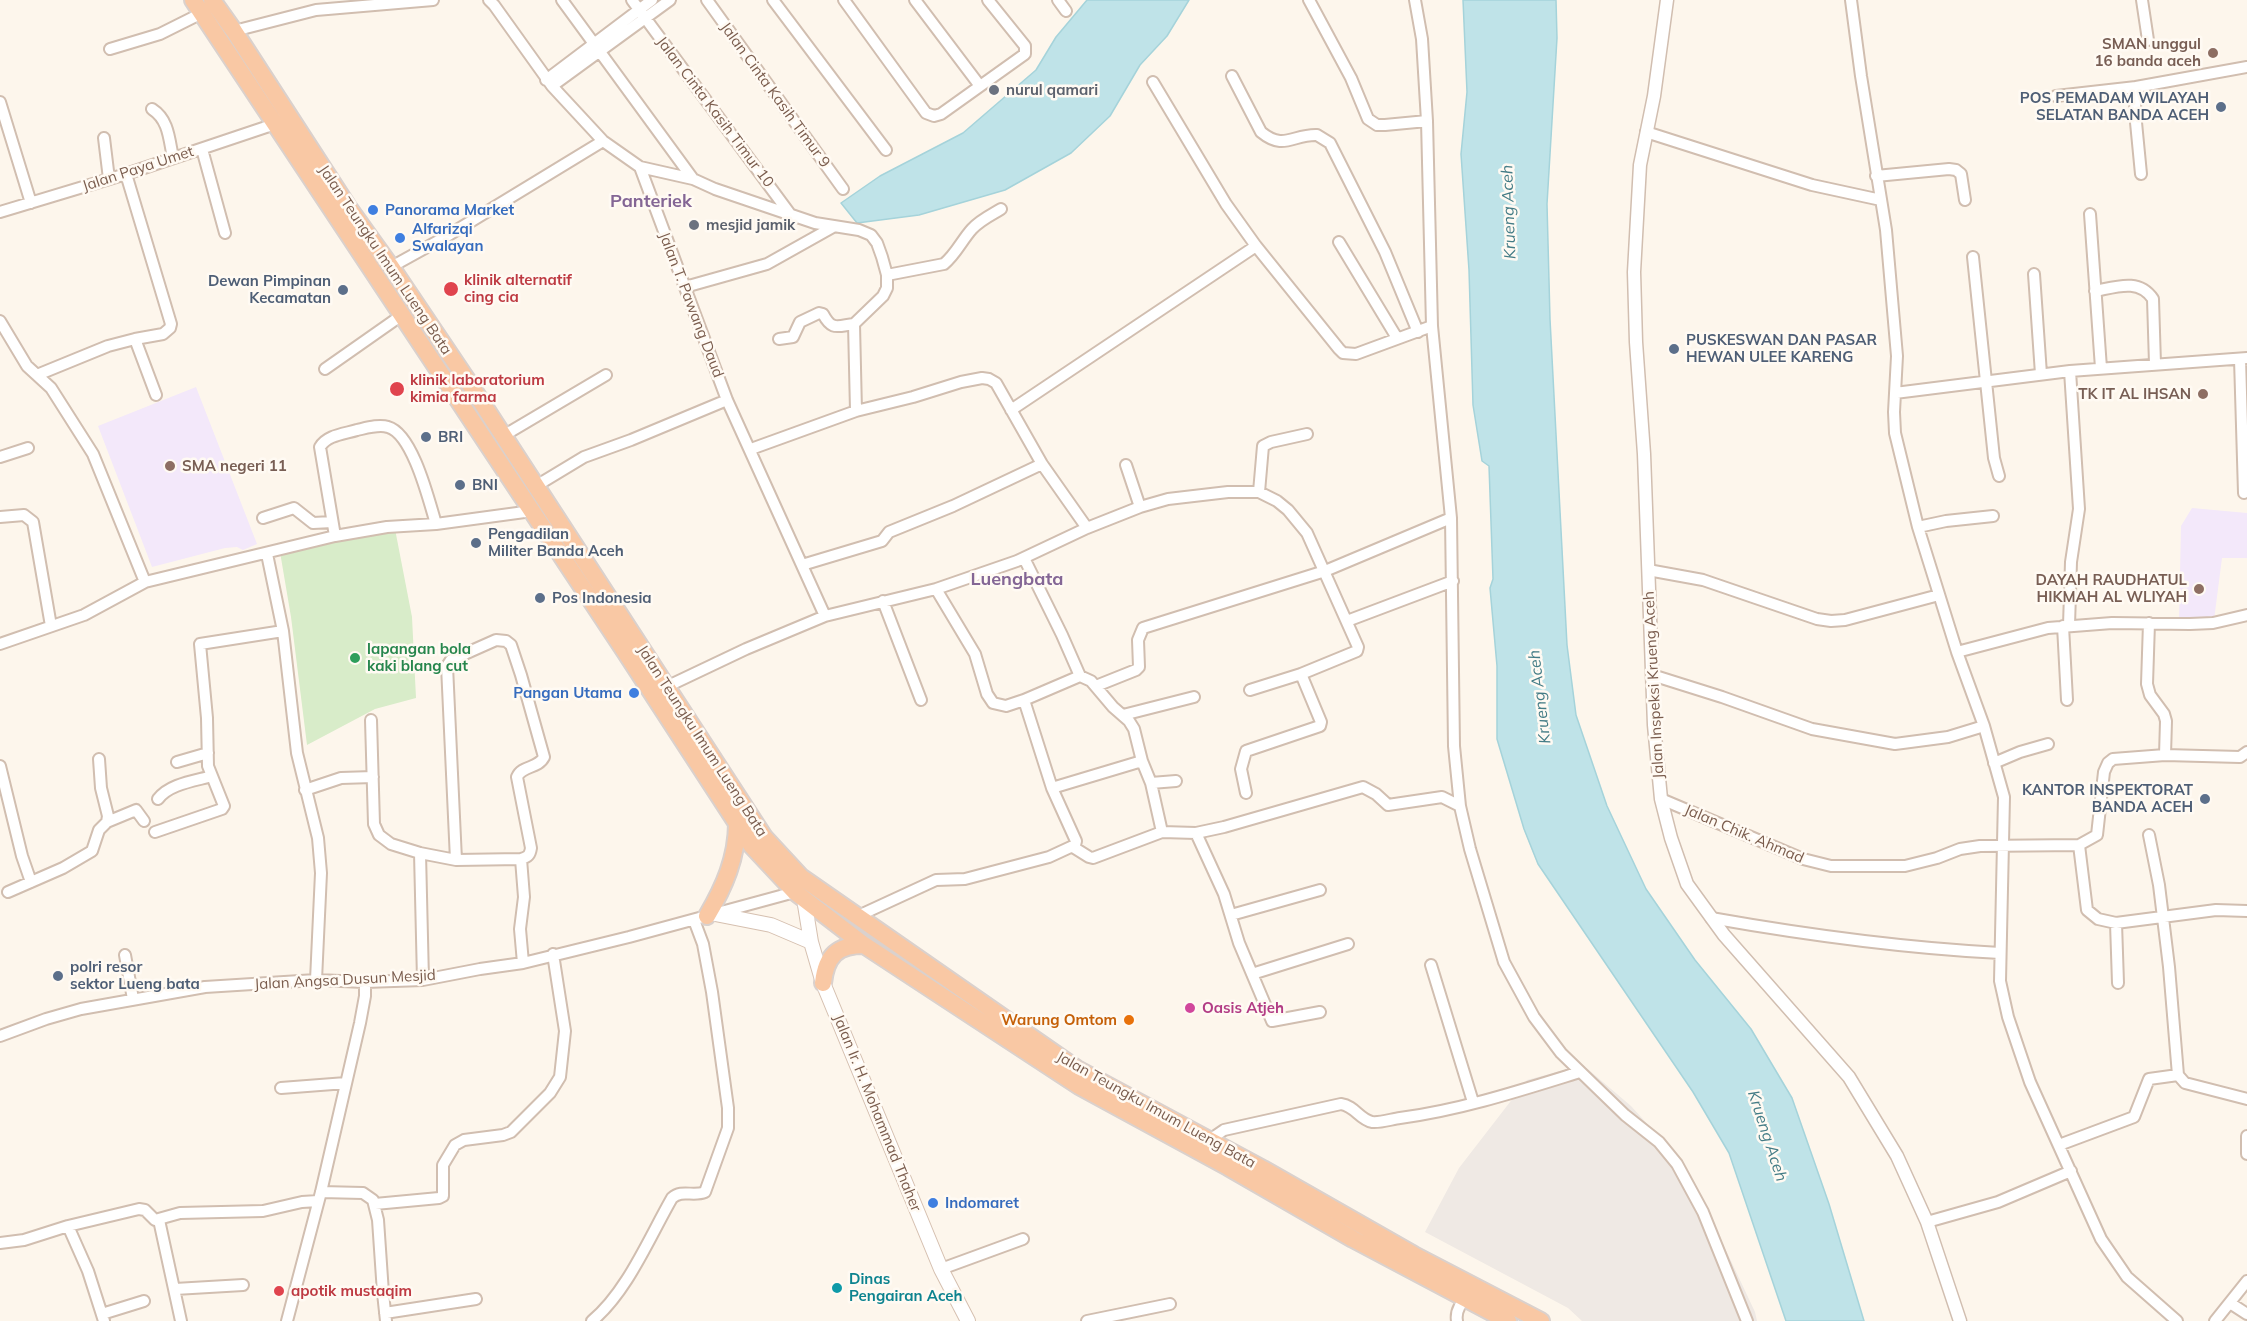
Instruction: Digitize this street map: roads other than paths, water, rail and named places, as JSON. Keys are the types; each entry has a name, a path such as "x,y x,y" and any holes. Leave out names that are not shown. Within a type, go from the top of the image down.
{"highway":[{"name":"Jalan Teungku Imum Lueng Bata","path":"202,4 234,31 348,207 391,267 536,486 736,823 751,845 799,896 864,945 1039,1051 1263,1169 1414,1255 1508,1321"},
{"name":"Jalan Teungku Imum Lueng Bata","path":"202,4 275,124 532,511 633,650 666,687 764,837 801,877 858,916 1039,1051 1080,1086 1470,1293 1541,1321"},
{"path":"705,917 719,895 730,868 736,844 736,823"},
{"path":"824,982 824,971 840,949 849,945 864,945"}],"main road":[{"name":"Jalan Ir. H. Mohammad Thaher","path":"799,896 824,982 941,1269 968,1321"},
{"path":"705,917 771,925 811,942"}],"street":[{"path":"234,31 316,10 434,0"},
{"path":"489,0 549,83 603,141 640,167 693,178 714,189 815,224 859,230 871,235 877,243 887,275 885,292 854,324 831,326 823,314 819,313 800,322 793,337 779,339"},
{"path":"562,0 693,178"},
{"name":"Jalan Cinta Kasih Timur 10","path":"632,0 790,214"},
{"path":"642,14 652,0"},
{"path":"549,83 642,14 670,0"},
{"name":"Jalan Cinta Kasih Timur 9","path":"707,0 843,189"},
{"path":"773,0 886,150"},
{"path":"844,0 926,113 934,116 941,114 1026,52 1025,46 988,0"},
{"path":"915,0 980,86"},
{"path":"1309,0 1351,78 1368,119 1385,125 1427,121"},
{"path":"1415,0 1422,39 1427,121 1432,326 1451,518 1454,746 1460,806 1484,898 1504,962 1534,1017 1561,1053 1625,1114 1659,1142 1677,1164 1702,1212 1747,1321"},
{"name":"Jalan Inspeksi Krueng Aceh","path":"1667,0 1654,96 1640,165 1634,272 1636,342 1644,444 1654,725 1661,799 1671,838 1687,884 1724,935 1849,1077 1897,1156 1927,1222 1960,1321"},
{"path":"1851,0 1886,230 1897,356 1895,433 1918,527 1957,652 1984,726 2004,797 2000,981 2008,1017 2030,1082 2101,1239 2127,1277 2177,1321"},
{"path":"2142,0 2148,40"},
{"path":"110,49 160,34 202,4"},
{"path":"2056,96 2136,87 2247,67"},
{"path":"1232,76 1261,132 1269,138 1282,142 1317,135 1330,143 1385,252 1418,332"},
{"path":"1153,82 1226,204 1256,246 1343,353 1356,354 1432,326"},
{"path":"2136,87 2135,112 2141,174"},
{"path":"0,102 31,203"},
{"path":"152,109 165,123 172,158"},
{"name":"Jalan Paya Umet","path":"0,212 126,174 275,124"},
{"path":"1646,132 1812,185 1881,200"},
{"path":"104,138 109,179"},
{"path":"391,267 447,236 603,141"},
{"path":"202,148 225,233"},
{"name":"Jalan T. Pawang Daud","path":"640,167 727,399 752,449 825,616"},
{"path":"1876,176 1956,170 1961,174 1965,200"},
{"path":"37,375 108,346 163,334 170,328 171,324 126,174"},
{"path":"887,275 944,264 971,230 983,219 1001,209"},
{"path":"2090,214 2101,368"},
{"path":"685,287 766,264 833,227"},
{"path":"1339,242 1397,338"},
{"path":"1011,410 1256,246"},
{"path":"1973,257 1988,382 1994,458 1999,476"},
{"path":"2034,274 2041,374"},
{"path":"2095,291 2134,285 2149,292 2153,299 2155,364"},
{"path":"325,369 402,315"},
{"path":"0,321 27,366 51,388 93,454 145,582"},
{"path":"854,324 856,411"},
{"path":"135,339 156,395"},
{"path":"1895,393 2070,371 2243,359 2244,493"},
{"path":"2067,700 2066,626 2071,562 2079,509 2070,371"},
{"path":"503,436 606,375"},
{"path":"752,449 856,411 982,378 996,383 1042,464 1087,528"},
{"path":"536,486 584,457 631,440 727,399"},
{"path":"335,536 320,447 327,440 337,436 380,426 387,426 399,433 416,462 422,474 436,524"},
{"path":"1259,492 1263,446 1307,434"},
{"path":"0,457 28,448"},
{"path":"802,565 882,541 890,532 953,506 1042,464"},
{"path":"1126,465 1140,507"},
{"path":"666,687 746,649 825,616 936,589 1024,558 1087,528 1140,507 1195,495 1259,492 1288,510 1307,533 1358,645 1357,651 1300,674 1250,690"},
{"path":"263,518 294,508 311,522 318,524 332,522"},
{"path":"0,644 99,609 145,582 335,536 387,527 436,524 532,511"},
{"path":"0,517 24,515 33,522 51,626"},
{"path":"1918,527 1946,521 1993,516"},
{"path":"1096,686 1139,667 1138,640 1143,628 1325,572 1451,518"},
{"path":"267,554 283,630 297,753 318,838 321,873 316,980"},
{"path":"1024,558 1080,676 1096,686 1134,729 1142,761 1151,783 1162,832"},
{"path":"1648,570 1703,580 1817,619 1831,621 1845,620 1939,595"},
{"path":"1347,621 1453,581"},
{"path":"936,589 975,654 987,694 996,706 1005,706 1024,700 1080,676"},
{"path":"883,601 921,700"},
{"path":"1957,652 2048,627 2112,623 2213,623 2247,615"},
{"path":"2149,624 2147,684 2150,695 2164,714 2166,721 2165,755"},
{"path":"154,832 222,809 224,806 208,766 200,645 283,630"},
{"path":"371,720 374,824 379,835 391,844 420,853 456,860 521,859 530,854 531,848 517,777 522,770 540,763 544,757 511,645 506,641 496,640 451,660 447,666 456,860"},
{"path":"1246,793 1241,769 1246,751 1320,726 1321,722 1300,674"},
{"path":"1652,675 1741,703 1812,729 1895,744 1948,737 1984,726"},
{"path":"1123,715 1194,697"},
{"path":"858,916 936,880 965,879 1049,857 1073,847 1076,841 1052,788 1024,700"},
{"path":"1994,763 2048,744"},
{"path":"2247,752 2240,757 2165,755 2113,759 2108,764 2102,784 2097,835 2079,844 2087,910 2098,919 2116,923 2216,910 2247,911"},
{"path":"177,762 208,753"},
{"path":"99,759 107,822"},
{"path":"1052,788 1142,761"},
{"path":"0,766 22,856 31,882"},
{"path":"158,799 163,792 187,782 212,776"},
{"path":"305,790 341,778 373,777"},
{"path":"1151,783 1176,781"},
{"path":"1073,847 1093,858 1162,832 1196,833 1250,820 1363,787 1376,794 1388,805 1442,797 1460,806"},
{"name":"Jalan Chik. Ahmad","path":"1661,799 1803,859 1831,866 1905,866 1937,858 1960,849 2004,845 2079,844"},
{"path":"8,892 89,854 94,848 99,830 107,822 136,810 144,821"},
{"path":"1196,833 1224,894 1239,943 1272,1021 1320,1012"},
{"path":"2149,835 2163,917 2178,1075 2186,1083 2247,1099"},
{"path":"420,853 423,980"},
{"path":"521,859 524,897 520,929 523,963"},
{"path":"1231,915 1320,890"},
{"name":"Jalan Angsa Dusun Mesjid","path":"0,1036 46,1018 133,999 206,987 316,980 365,982 423,980 523,963 799,896"},
{"path":"592,1321 604,1310 623,1284 672,1198 681,1192 699,1194 705,1191 729,1128 712,992 703,944 705,917"},
{"path":"1712,918 1806,934 1920,948 2000,953"},
{"path":"2116,923 2118,983"},
{"path":"1252,975 1348,944"},
{"path":"375,1204 443,1196 443,1165 455,1145 464,1140 511,1132 550,1093 560,1077 565,1031 553,954"},
{"path":"125,955 133,999"},
{"path":"1431,964 1473,1102"},
{"path":"286,1321 346,1083 363,1005 365,982"},
{"path":"1208,1141 1224,1130 1341,1104 1352,1106 1363,1117 1373,1122 1409,1117 1580,1072"},
{"path":"2059,1145 2134,1117 2149,1079 2178,1075"},
{"path":"281,1088 346,1083"},
{"path":"2247,1136 2247,1154"},
{"path":"1927,1222 1998,1202 2071,1172"},
{"path":"0,1243 24,1240 68,1226 143,1209 152,1219 159,1220 180,1214 263,1211 319,1196 363,1193 375,1204 386,1317 476,1299"},
{"path":"159,1220 181,1321"},
{"path":"68,1226 88,1271 103,1318 144,1301"},
{"path":"941,1269 1023,1239"},
{"path":"2215,1321 2247,1281"},
{"path":"175,1289 243,1285"},
{"path":"1456,1321 1456,1314 1470,1293"},
{"path":"2230,1303 2247,1314"},
{"path":"1087,1321 1133,1317 1170,1304"}],"water":[{"path":"1087,0 1189,0 1167,36 1140,65 1110,116 1071,153 1005,190 919,215 857,223 841,203 880,176 963,133 1036,70 1056,37"},
{"name":"Krueng Aceh","path":"1463,0 1556,0 1557,38 1547,204 1550,319 1567,645 1576,715 1607,806 1646,889 1695,960 1751,1029 1792,1098 1829,1204 1864,1321 1786,1321 1729,1153 1693,1092 1538,864 1524,829 1497,739 1497,666 1490,588 1493,579 1489,466 1482,461 1473,405 1469,270 1461,154 1467,92"}],"place":[{"name":"SMAN unggul 16 banda aceh","path":"2213,53"},
{"name":"nurul qamari","path":"994,90"},
{"name":"POS PEMADAM WILAYAH SELATAN BANDA ACEH","path":"2221,107"},
{"name":"Panorama Market","path":"373,210"},
{"name":"mesjid jamik","path":"694,225"},
{"name":"Alfarizqi Swalayan","path":"400,238"},
{"name":"klinik alternatif cing cia","path":"451,289"},
{"name":"Dewan Pimpinan Kecamatan","path":"343,290"},
{"name":"PUSKESWAN DAN PASAR HEWAN ULEE KARENG","path":"1674,349"},
{"name":"klinik laboratorium kimia farma","path":"397,389"},
{"name":"TK IT AL IHSAN","path":"2203,394"},
{"name":"BRI","path":"426,437"},
{"name":"SMA negeri 11","path":"170,466"},
{"name":"BNI","path":"460,485"},
{"name":"Pengadilan Militer Banda Aceh","path":"476,543"},
{"name":"DAYAH RAUDHATUL HIKMAH AL WLIYAH","path":"2199,589"},
{"name":"Pos Indonesia","path":"540,598"},
{"name":"lapangan bola kaki blang cut","path":"355,658"},
{"name":"Pangan Utama","path":"634,693"},
{"name":"KANTOR INSPEKTORAT BANDA ACEH","path":"2205,799"},
{"name":"polri resor sektor Lueng bata","path":"58,976"},
{"name":"Oasis Atjeh","path":"1190,1008"},
{"name":"Warung Omtom","path":"1129,1020"},
{"name":"Indomaret","path":"933,1203"},
{"name":"Dinas Pengairan Aceh","path":"837,1288"},
{"name":"apotik mustaqim","path":"279,1291"}],"district":[{"name":"Panteriek","path":"651,202"},
{"name":"Luengbata","path":"1017,580"}]}
